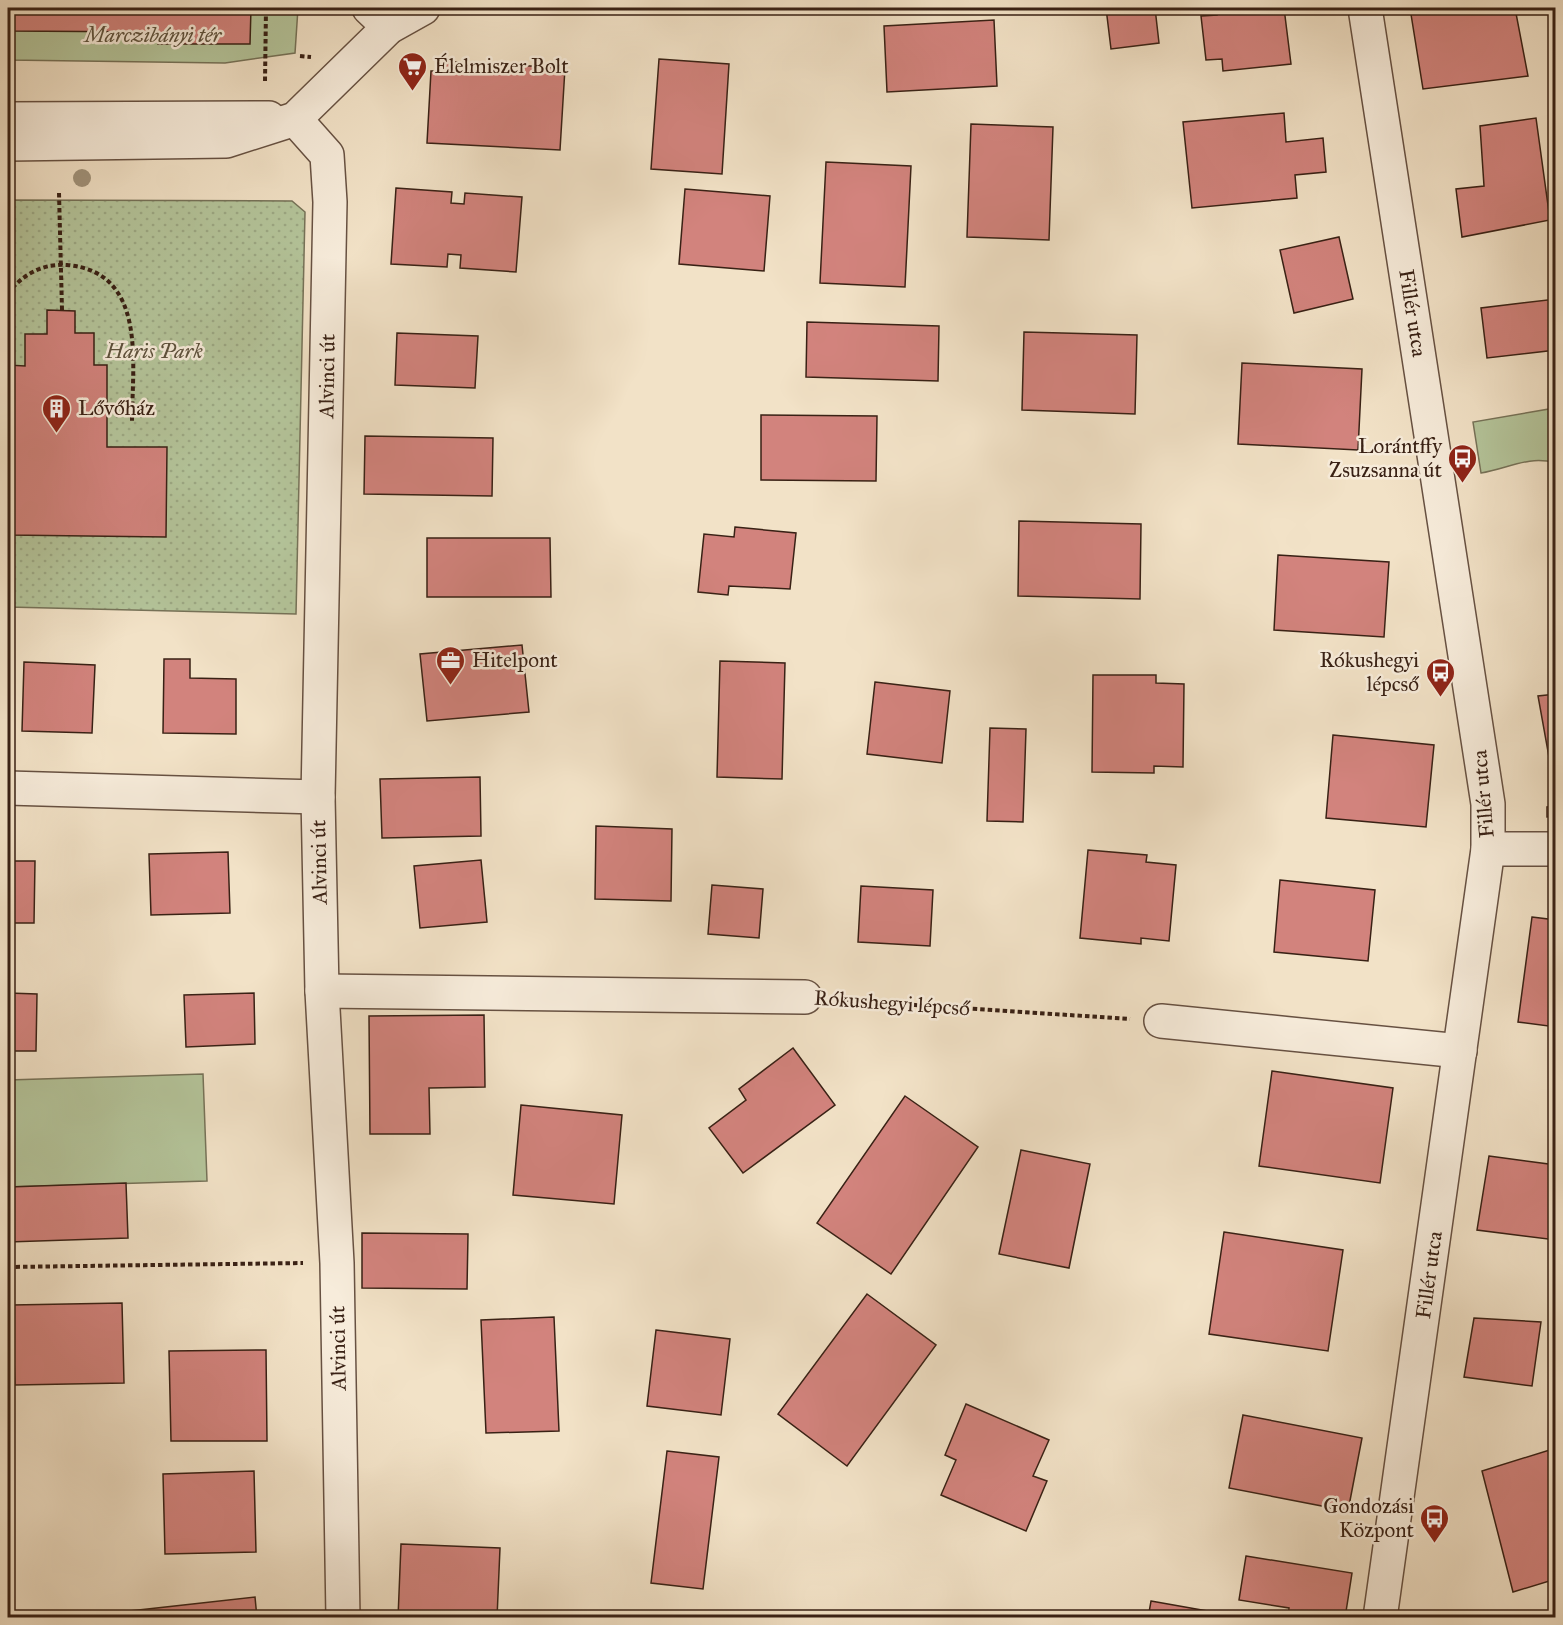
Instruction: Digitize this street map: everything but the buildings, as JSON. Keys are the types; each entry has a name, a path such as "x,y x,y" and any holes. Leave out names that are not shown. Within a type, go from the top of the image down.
{"street":[{"path":"8,144 226,141 295,119 379,17 423,8"},
{"name":"Fillér utca","path":"1365,8 1488,804 1488,849 1380,1617"},
{"path":"8,119 295,119"},
{"name":"Alvinci út","path":"295,119 327,155 330,202 318,797 322,991 337,1263 343,1617"},
{"path":"8,788 318,797"},
{"path":"1488,849 1556,849"},
{"name":"Rókushegyi lépcső","path":"322,991 805,997"},
{"path":"1161,1020 1460,1051"}],"path":[{"path":"265,81 266,8"},
{"path":"59,193 62,310"},
{"path":"8,294 28,273 62,264 80,266 97,273 122,298 129,315 132,332 132,422"},
{"name":"Rókushegyi lépcső","path":"805,997 1161,1020"},
{"path":"8,1267 337,1263"}],"green space":[{"name":"Marczibányi tér","path":"8,8 298,8 295,53 225,63 8,60"},
{"name":"Haris Park","path":"8,200 292,201 305,212 296,614 8,607"},
{"path":"1555,408 1555,463 1527,462 1481,473 1473,422"},
{"path":"203,1074 207,1181 8,1187 8,1080"}],"place":[{"name":"Élelmiszer Bolt","path":"413,92"},
{"name":"Lővőház","path":"57,434"},
{"name":"Lorántffy Zsuzsanna út","path":"1463,484"},
{"name":"Hitelpont","path":"451,686"},
{"name":"Rókushegyi lépcső","path":"1440,698"},
{"name":"Gondozási Központ","path":"1435,1544"}]}
